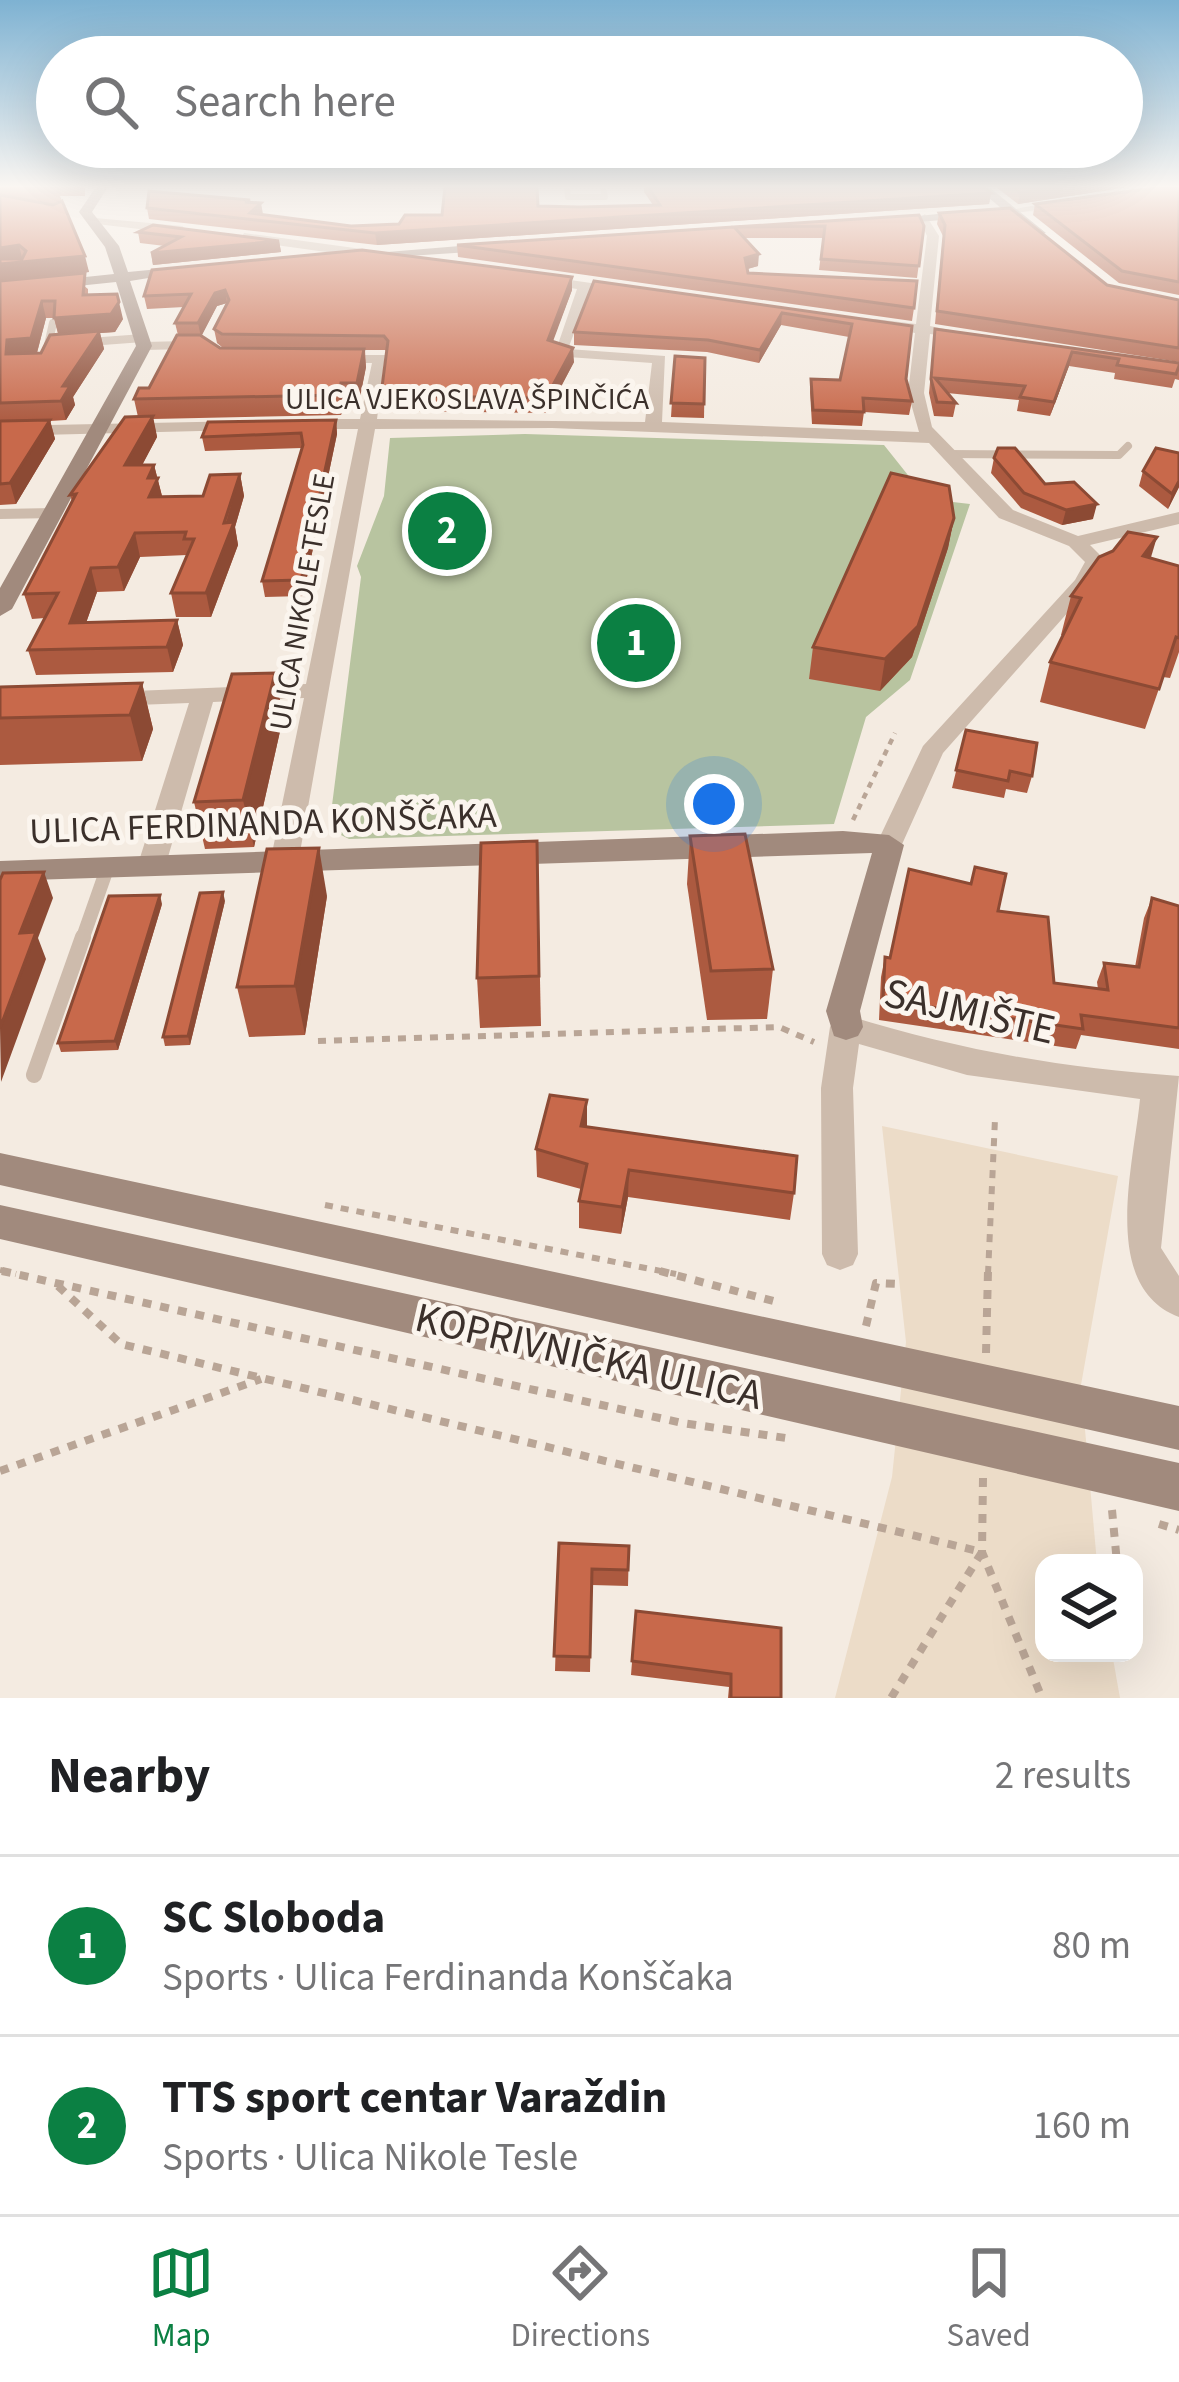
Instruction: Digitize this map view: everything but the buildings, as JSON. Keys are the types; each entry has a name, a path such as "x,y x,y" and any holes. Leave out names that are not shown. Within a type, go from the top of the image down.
{"main road":[{"path":"2,603 103,428 144,342 119,266"},
{"path":"0,290 203,269"},
{"name":"ULICA FERDINANDA KONŠČAKA","path":"0,872 843,841 889,845"},
{"path":"844,1040 843,1011 889,845"},
{"name":"KOPRIVNIČKA ULICA","path":"0,1169 876,1345 1096,1411 1179,1428"},
{"name":"KOPRIVNIČKA ULICA","path":"0,1222 882,1421 1106,1490 1179,1487"}],"street":[{"path":"453,266 458,267"},
{"path":"889,845 932,751 1084,583 1096,561 1076,542 1018,522 941,446 920,418 916,392 925,329 918,285 924,266"},
{"path":"521,277 653,295"},
{"path":"585,286 559,353 684,361"},
{"path":"857,320 990,339"},
{"name":"ULICA NIKOLE TESLE","path":"285,858 380,358 306,358"},
{"path":"653,427 660,359"},
{"name":"ULICA VJEKOSLAVA ŠPINČIĆA","path":"276,424 653,427 941,446"},
{"name":"ULICA VJEKOSLAVA ŠPINČIĆA","path":"2,435 254,425"},
{"path":"1076,542 1179,518"},
{"path":"90,700 316,691"},
{"path":"152,864 203,696"},
{"name":"SAJMIŠTE","path":"844,1040 874,1038 998,1065 1169,1088 1144,1249 1160,1283 1179,1300"},
{"path":"840,1254 837,1088 844,1040"}],"lane":[{"path":"42,364 53,323"},
{"path":"48,345 193,345"},
{"path":"941,446 1119,454 1128,446"},
{"path":"0,514 54,513"},
{"path":"34,1075 108,866"}],"path":[{"path":"318,1041 779,1028 844,1040"},
{"path":"308,1202 714,1281 779,1303"},
{"path":"0,1270 682,1423 793,1439"},
{"path":"54,1282 121,1344 982,1552 891,1698"},
{"path":"876,1345 876,1283 899,1283"},
{"path":"0,1471 262,1379"},
{"path":"1106,1490 1116,1554"}],"green space":[{"path":"525,434 884,445 927,499 970,504 910,680 866,717 834,824 349,839 329,829 361,577 357,566 384,496 390,438"}],"shaded area":[{"path":"882,1126 1118,1176 1081,1385 1096,1554 1035,1554 1035,1662 1114,1662 1120,1698 835,1698 892,1477 906,1342"}],"place":[{"name":"TTS sport centar Varaždin","path":"447,531"},
{"name":"SC Sloboda","path":"636,643"}]}
